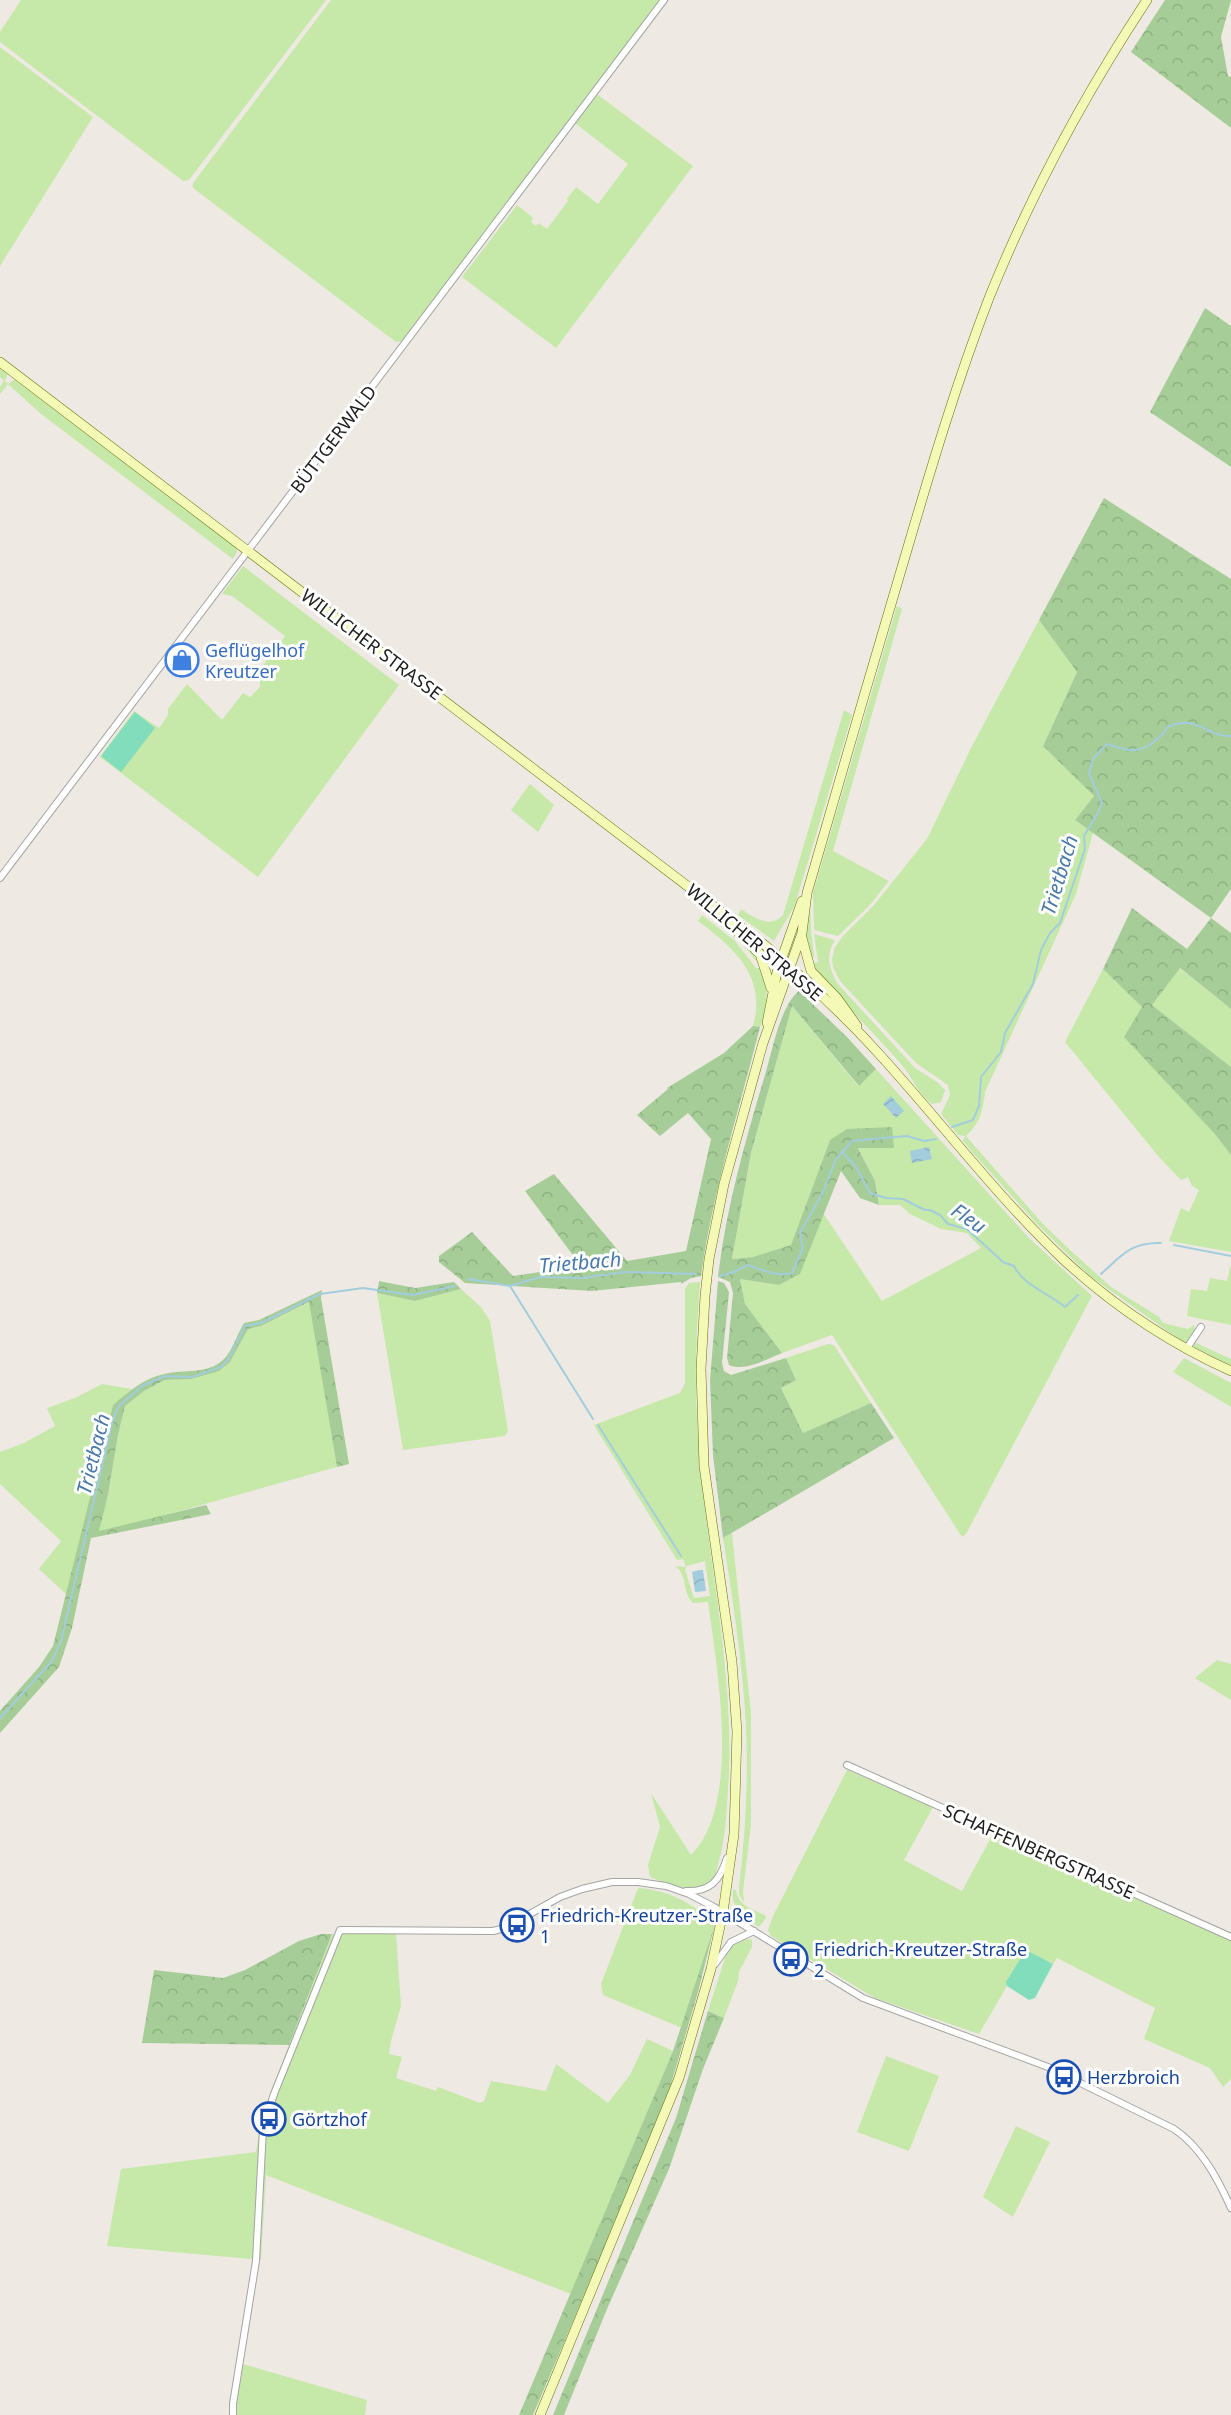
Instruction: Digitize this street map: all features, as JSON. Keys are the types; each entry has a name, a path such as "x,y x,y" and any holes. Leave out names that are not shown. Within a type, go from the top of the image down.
{"main road":[{"path":"764,1043 772,992 807,893 940,437 982,318 1020,227 1053,161 1106,65 1147,0"},
{"name":"WILLICHER STRASSE","path":"0,362 571,795 782,959 860,1034 1050,1246 1114,1302 1187,1348 1231,1371"},
{"path":"540,2415 679,2078 711,1969 723,1912 734,1834 735,1695 708,1500 702,1432 701,1369 705,1296 709,1259 727,1172 764,1043 802,933 807,893"},
{"path":"711,905 760,954 772,992"},
{"path":"802,933 804,952 812,971 852,1017 860,1034"}],"street":[{"name":"BÜTTGERWALD","path":"0,878 246,550 344,427 664,0"},
{"path":"1187,1348 1201,1327"},
{"name":"SCHAFFENBERGSTRASSE","path":"847,1765 1231,1937"},
{"path":"233,2415 232,2404 256,2261 263,2128 274,2094 340,1930 493,1931 505,1928 560,1897 582,1888 612,1882 638,1881 696,1891 713,1885 721,1874 734,1834"},
{"path":"680,1890 723,1912 862,1998 1048,2067 1174,2129 1186,2138 1201,2155 1231,2207"},
{"path":"711,1969 730,1942 754,1931"}],"green space":[{"path":"21,0 326,0 189,180 183,181 0,42 0,32"},
{"path":"331,0 660,0 402,341 396,342 193,188 193,183"},
{"path":"1165,0 1231,0 1221,37 1228,76 1231,77 1231,128 1131,52"},
{"path":"0,47 93,117 0,266"},
{"path":"597,94 693,166 556,348 462,277 517,205 533,218 531,222 536,226 539,223 547,229 576,187 598,204 628,164 575,123"},
{"path":"1205,308 1231,326 1231,467 1150,412"},
{"path":"0,366 8,373 5,381 8,384 0,394 0,387 4,381 0,377"},
{"path":"15,379 236,546 237,552 233,559 41,414 8,384"},
{"path":"1104,498 1231,579 1231,889 1211,918 1075,820 1094,796 1043,746 1077,672 1039,620"},
{"path":"243,566 399,685 258,877 100,757 134,711 159,728 168,715 168,709 187,684 222,720 243,693 250,697 260,687 260,680 255,676 285,636 232,596 222,594"},
{"path":"897,606 902,609 833,851 889,881 869,906 838,936 814,930 813,893"},
{"path":"1039,620 1077,672 1043,746 1094,796 1075,820 1093,833 1076,894 985,1092 980,1116 966,1136 1043,1224 1111,1287 1159,1317 1163,1323 1188,1329 1194,1325 1195,1332 1187,1342 1183,1342 1090,1276 1038,1225 963,1141 965,1136 958,1135 941,1114 950,1095 948,1085 916,1063 840,981 833,967 835,947 843,936 874,905 927,839 971,748"},
{"path":"844,710 852,715 800,888 794,907 774,941 738,915 741,909 757,919 768,922 783,915"},
{"path":"135,712 155,728 121,772 101,756"},
{"path":"530,784 554,805 538,832 511,810"},
{"path":"810,902 814,956 810,960 805,936"},
{"path":"1132,908 1187,949 1211,918 1231,933 1231,1009 1180,968 1152,1005 1231,1067 1231,1155 1214,1133 1124,1037 1142,1007 1103,969"},
{"path":"704,911 744,941 756,956 759,964 743,945"},
{"path":"702,915 735,941 756,968 763,968 766,998 760,1027 753,1026 756,1008 751,978 735,953 698,921"},
{"path":"814,934 835,940 830,951 829,962 838,984 915,1068 945,1090 941,1102 932,1104 928,1100 901,1064 812,964 818,962"},
{"path":"1179,968 1231,1009 1231,1067 1152,1005"},
{"path":"1103,969 1142,1007 1214,1133 1231,1155 1231,1252 1169,1241 1181,1208 1189,1212 1199,1190 1192,1186 1188,1177 1181,1180 1159,1157 1065,1042"},
{"path":"799,991 847,1037 876,1069 859,1086 792,1006 751,1153 732,1259 753,1257 791,1245 830,1140 847,1129 892,1127 894,1148 858,1148 875,1181 879,1205 860,1198 841,1171 800,1274 779,1285 740,1279 745,1304 782,1353 756,1364 735,1367 729,1365 727,1358 733,1293 730,1282 718,1277 721,1251 737,1175 774,1042 787,1007"},
{"path":"792,1006 858,1086 876,1069 1028,1237 1092,1296 966,1534 962,1537 832,1335 782,1353 745,1304 740,1279 779,1285 800,1274 823,1213 882,1301 981,1248 967,1233 941,1229 910,1214 900,1205 879,1205 875,1181 858,1147 830,1140 791,1246 753,1257 732,1259 751,1153"},
{"path":"753,1026 760,1027 719,1182 701,1276 691,1278 681,1284 681,1282 592,1291 465,1283 439,1262 439,1256 472,1232 513,1276 581,1266 525,1191 554,1174 627,1261 686,1251 711,1139 688,1113 660,1136 637,1115 667,1088 724,1053"},
{"path":"1231,1263 1231,1325 1187,1316 1191,1289 1207,1291 1210,1278 1227,1281"},
{"path":"379,1281 415,1288 454,1282 461,1289 415,1301 377,1293"},
{"path":"718,1281 724,1283 729,1292 722,1363 724,1371 731,1375 786,1358 796,1380 781,1388 803,1433 871,1403 894,1438 723,1538 713,1455 710,1380"},
{"path":"700,1282 696,1359 698,1436 706,1520 723,1645 729,1729 729,1772 721,1853 712,1880 705,1887 698,1888 681,1887 650,1877 648,1865 660,1827 651,1793 691,1855 707,1832 716,1803 721,1770 722,1735 720,1698 708,1602 693,1603 690,1599 682,1574 675,1566 686,1567 683,1559 677,1560 594,1425 680,1393 685,1383 685,1289 689,1283","holes":["705,1561 710,1596 694,1598 685,1570 687,1566"]},
{"path":"461,1289 481,1307 490,1321 508,1431 505,1436 403,1450 377,1293 415,1301"},
{"path":"322,1290 321,1298 349,1464 337,1467 309,1302 261,1326 248,1329 230,1362 219,1371 191,1379 165,1380 144,1391 125,1406 99,1531 206,1505 211,1514 91,1538 72,1628 59,1667 0,1733 0,1711 39,1667 53,1646 113,1405 137,1386 157,1376 202,1370 216,1365 229,1352 244,1323 259,1320"},
{"path":"310,1302 337,1467 112,1530 98,1531 108,1495 125,1406 144,1391 166,1380 191,1379 230,1362 248,1329 261,1326"},
{"path":"1194,1342 1231,1359 1231,1366 1194,1347"},
{"path":"828,1344 834,1345 871,1403 803,1433 781,1388 796,1380 786,1358"},
{"path":"1184,1358 1231,1383 1231,1407 1173,1372"},
{"path":"102,1384 132,1389 113,1405 67,1595 39,1569 61,1541 0,1484 0,1452 24,1443 55,1426 47,1408 75,1398"},
{"path":"732,1533 751,1713 751,1824 743,1892 744,1902 739,1895 739,1888 746,1799 745,1710 739,1645 723,1538"},
{"path":"1217,1660 1231,1664 1231,1700 1195,1678"},
{"path":"847,1770 933,1807 904,1860 962,1891 993,1834 1231,1939 1231,2079 1223,2087 1210,2068 1144,2039 1155,2008 1057,1958 1053,1964 1049,1961 1007,1982 1007,1986 979,2034 875,1998 771,1936 768,1930 773,1916"},
{"path":"638,1888 649,1889 679,1899 698,1910 715,1924 682,2028 603,1995 601,1984"},
{"path":"733,1890 736,1890 743,1903 765,1915 766,1918 759,1927 736,1908"},
{"path":"715,1924 664,2108 533,2415 519,2415 673,2051"},
{"path":"396,1933 401,2006 389,2054 402,2057 396,2078 436,2091 438,2087 480,2103 484,2101 491,2081 546,2091 556,2064 608,2103 630,2075 647,2039 673,2051 571,2294 266,2175 261,2260 107,2246 121,2169 256,2152 260,2124 270,2094 332,1934"},
{"path":"321,1934 332,1934 289,2045 142,2043 154,1970 223,1978 245,1970 299,1941"},
{"path":"743,1938 752,1940 752,1947 739,1972 738,1981 724,2018 708,2011 727,1952 731,1945"},
{"path":"1026,1950 1053,1964 1035,1998 1029,2000 1007,1986 1006,1982"},
{"path":"708,2011 724,2018 703,2069 669,2169 607,2309 564,2415 553,2415 676,2118"},
{"path":"886,2056 939,2076 909,2151 857,2132"},
{"path":"1016,2126 1050,2142 1013,2217 983,2197"},
{"path":"243,2364 367,2400 365,2415 237,2415 236,2405"}],"water":[{"path":"891,1096 904,1111 896,1118 883,1104"},
{"path":"929,1147 932,1159 912,1163 910,1151"},
{"path":"703,1570 706,1591 695,1592 692,1572"}],"waterway":[{"name":"Trietbach","path":"952,1127 973,1120 979,1106 981,1077 1001,1052 1005,1033 1033,984 1041,950 1050,933 1060,923 1085,849 1084,836 1102,803 1089,774 1093,759 1107,744 1126,749 1142,749 1154,742 1168,727 1178,724 1195,724 1215,733 1231,736"},
{"name":"Trietbach","path":"720,1276 748,1265 775,1274 792,1273 803,1248 800,1233 823,1192 836,1159 852,1141 907,1136 924,1141 936,1139"},
{"name":"Fleu","path":"842,1152 856,1167 870,1193 886,1198 903,1199 940,1215 948,1224 967,1229 1003,1262 1014,1266 1030,1284 1065,1307 1078,1295"},
{"name":"Fleu","path":"1101,1274 1134,1247 1161,1243"},
{"name":"Fleu","path":"1174,1245 1231,1256"},
{"name":"Trietbach","path":"468,1279 510,1286 540,1277 583,1278 624,1272 696,1274"},
{"name":"Trietbach","path":"0,1718 52,1661 61,1641 112,1423 118,1407 142,1386 165,1376 192,1377 221,1367 228,1360 245,1326 261,1323 320,1294 363,1288 413,1295 455,1286"},
{"path":"510,1286 593,1419"},
{"path":"598,1425 681,1556"}],"place":[{"name":"Geflügelhof Kreutzer","path":"182,660"},
{"name":"Friedrich-Kreutzer-Straße 1","path":"517,1925"},
{"name":"Friedrich-Kreutzer-Straße 2","path":"791,1959"},
{"name":"Herzbroich","path":"1064,2077"},
{"name":"Görtzhof","path":"269,2119"}]}
